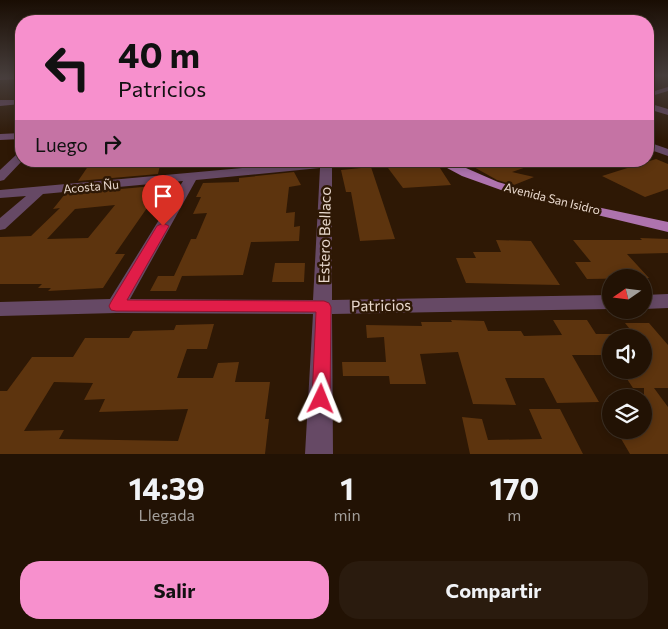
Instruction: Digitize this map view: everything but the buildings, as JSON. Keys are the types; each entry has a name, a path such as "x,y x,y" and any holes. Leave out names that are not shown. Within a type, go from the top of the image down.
{"main road":[{"name":"Avenida San Isidro","path":"451,167 467,176 539,197 668,227"}],"street":[{"path":"0,103 15,102"},
{"path":"654,108 668,112"},
{"path":"0,138 15,137"},
{"path":"654,147 668,153"},
{"path":"0,177 15,162"},
{"path":"224,167 224,175"},
{"name":"Acosta Ñu","path":"0,194 306,167"},
{"name":"Estero Bellaco","path":"319,454 326,167"},
{"path":"116,306 191,178"},
{"path":"0,226 39,191"},
{"path":"652,302 668,301"},
{"name":"Patricios","path":"0,309 116,306 324,307 602,302"}],"route":[{"path":"163,226 116,306 324,307 321,399"}]}
